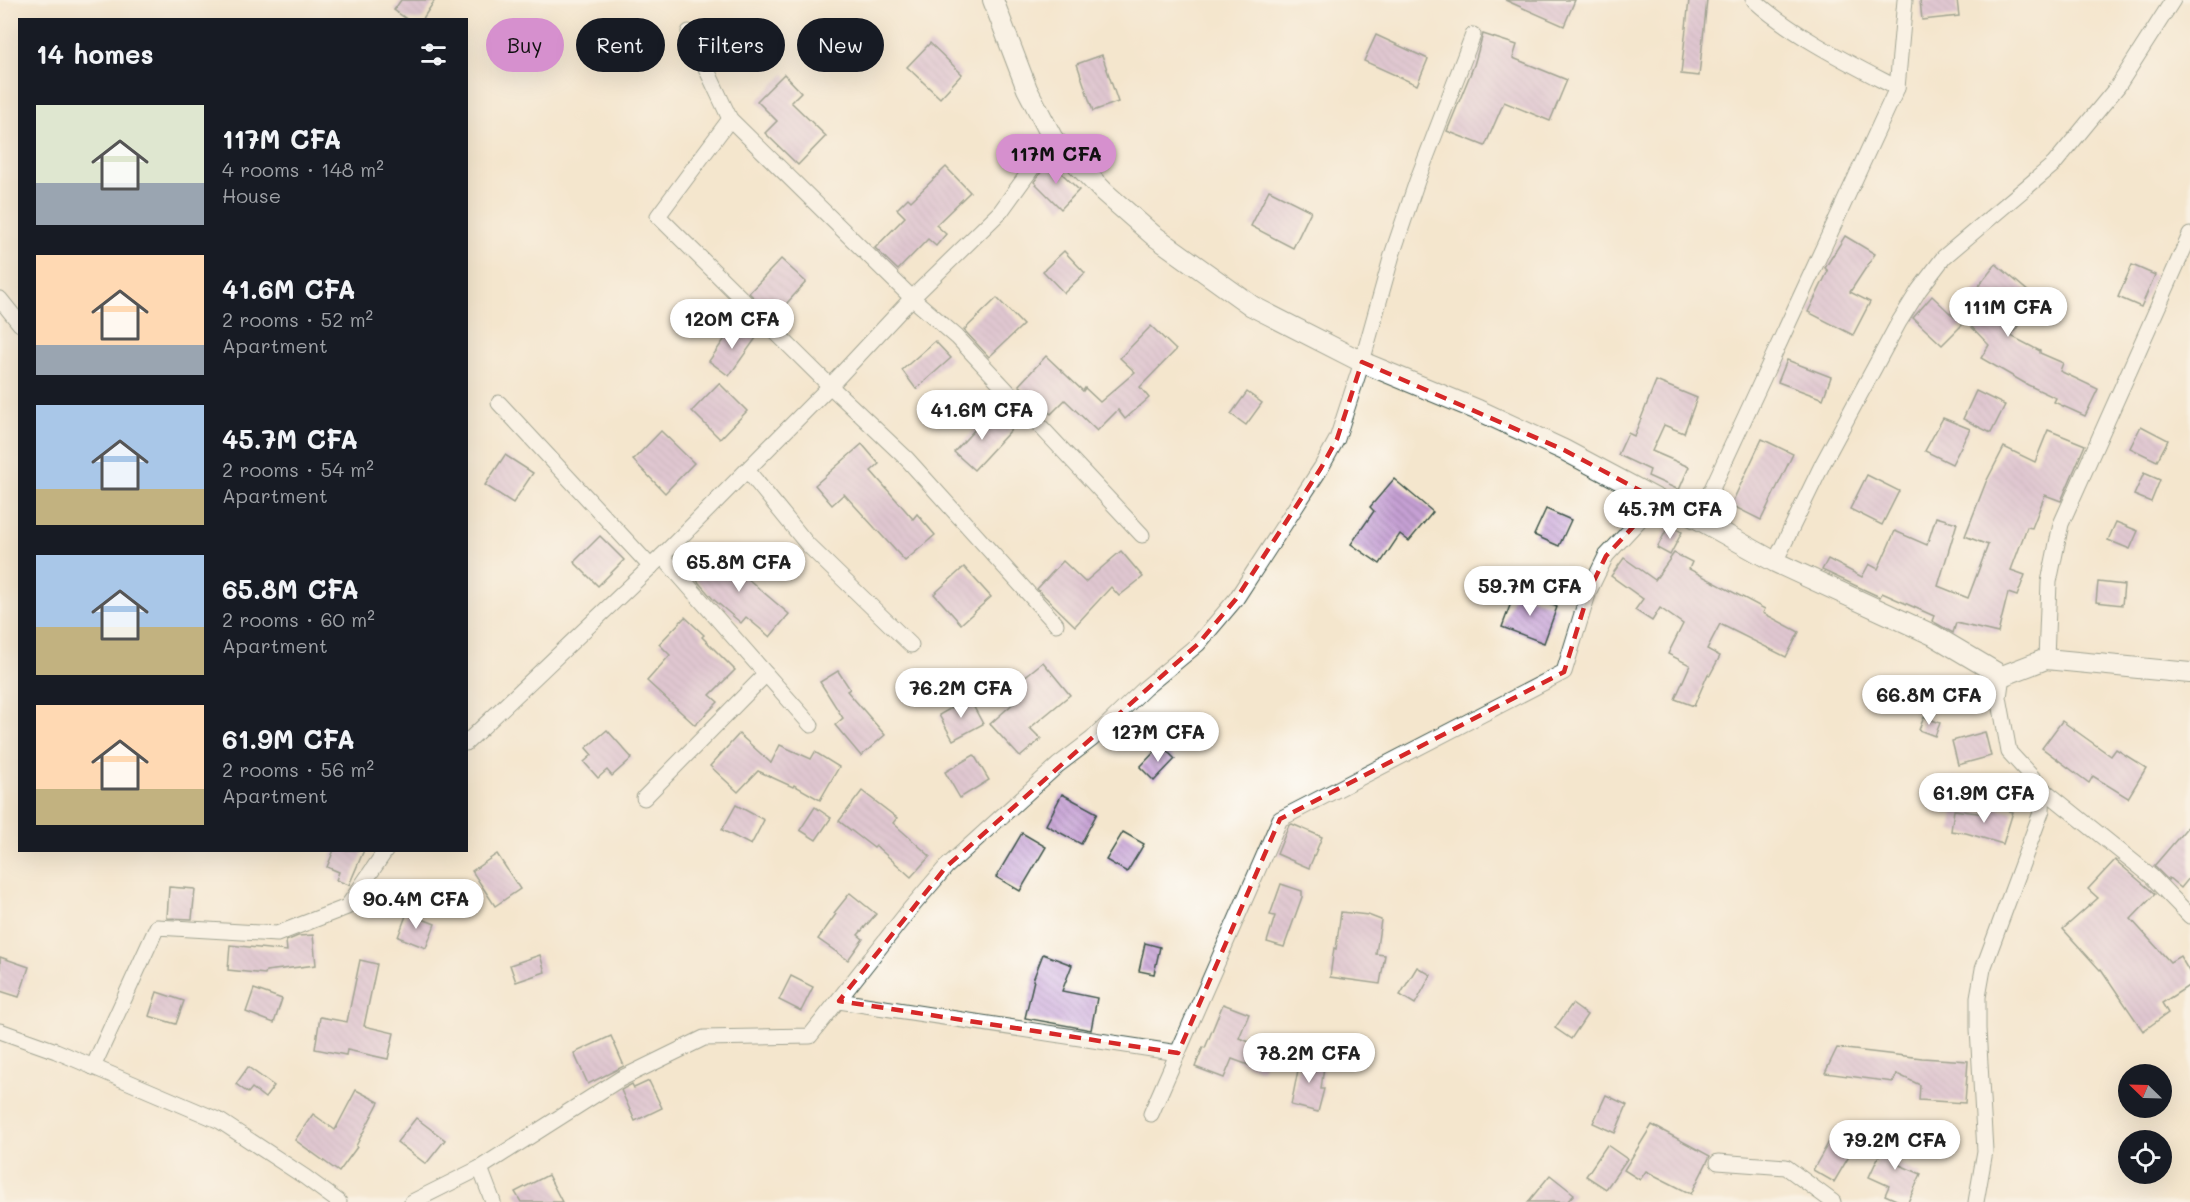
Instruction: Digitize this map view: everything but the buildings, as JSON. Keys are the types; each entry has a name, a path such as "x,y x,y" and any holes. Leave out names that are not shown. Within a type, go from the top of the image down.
{"street":[{"path":"993,0 1027,89 1053,139 1112,199 1153,235 1252,306 1362,362 1478,410 1564,450 1698,519 1775,562 1933,635 2002,676"},
{"path":"1754,0 1767,12 1799,32 1897,88"},
{"path":"1698,519 1897,88 1905,0"},
{"path":"1775,562 1829,453 1899,322 1919,290 1944,257 2054,164 2118,86 2173,0"},
{"path":"412,1202 480,1168 620,1079 704,1038 810,1036 946,867 1058,765 1092,739 1145,688 1198,644 1236,599 1337,439 1362,362 1392,255 1417,181 1473,35"},
{"path":"708,72 730,119 912,298 957,337 998,378 1142,535"},
{"path":"730,119 658,216 907,459 1056,624"},
{"path":"468,741 656,562 830,386 912,298 1001,211 1053,139"},
{"path":"2046,659 2049,582 2061,524 2190,235"},
{"path":"0,300 18,322"},
{"path":"499,403 766,674 811,725"},
{"path":"747,470 814,552 911,645"},
{"path":"1150,1114 1280,819 1564,672 1589,591 1606,556 1658,500"},
{"path":"2002,676 2046,659 2190,674"},
{"path":"644,798 766,674"},
{"path":"2002,676 1999,697 2009,753 2043,789 2151,876 2190,916"},
{"path":"1978,1201 1984,1151 1978,997 1983,969 2042,810 2043,789"},
{"path":"93,1067 157,927 277,934 347,907 385,852"},
{"path":"839,1001 1178,1053"},
{"path":"0,1031 93,1067 220,1121 339,1202"},
{"path":"1718,1162 1786,1167 1833,1202"},
{"path":"480,1168 493,1202"}],"highlighted area":[{"path":"1362,362 1564,450 1658,500 1606,556 1589,591 1564,672 1280,819 1178,1053 839,1001 946,867 1198,644 1236,599 1321,468 1337,439"}]}
